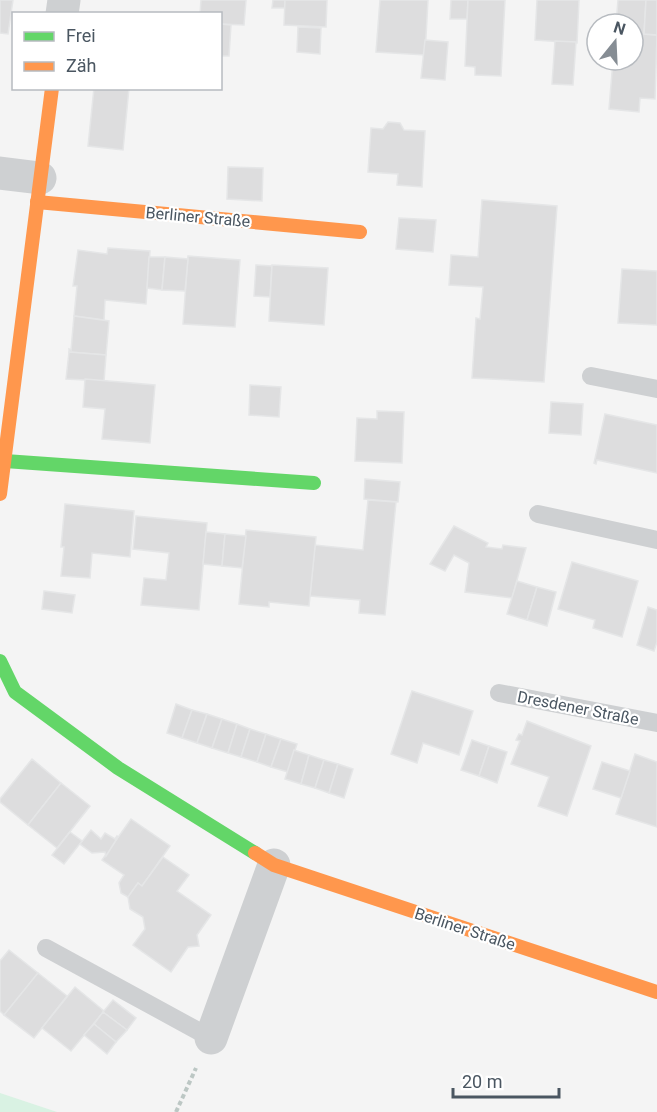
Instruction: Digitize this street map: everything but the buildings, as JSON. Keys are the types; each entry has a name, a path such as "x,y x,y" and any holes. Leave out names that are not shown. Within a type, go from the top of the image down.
{"street":[{"path":"0,494 52,90"},
{"path":"0,173 38,190"},
{"name":"Berliner Straße","path":"38,190 360,232"},
{"path":"4,461 314,483"},
{"name":"Berliner Straße","path":"0,661 15,692 43,713 118,768 274,865 657,992"},
{"path":"211,1038 274,865"}],"lane":[{"path":"591,376 657,389"},
{"path":"538,514 657,540"},
{"name":"Dresdener Straße","path":"500,693 657,723"},
{"path":"46,948 211,1038"}],"path":[{"path":"176,1112 211,1038"}],"green space":[{"path":"0,1093 57,1112 0,1112"}],"traffic: fast":[{"path":"5,461 314,483"},
{"path":"0,661 15,692 118,768 255,853"}],"traffic: slow":[{"path":"0,494 52,90"},
{"path":"37,202 360,232"},
{"path":"255,853 274,865 657,992"}]}
